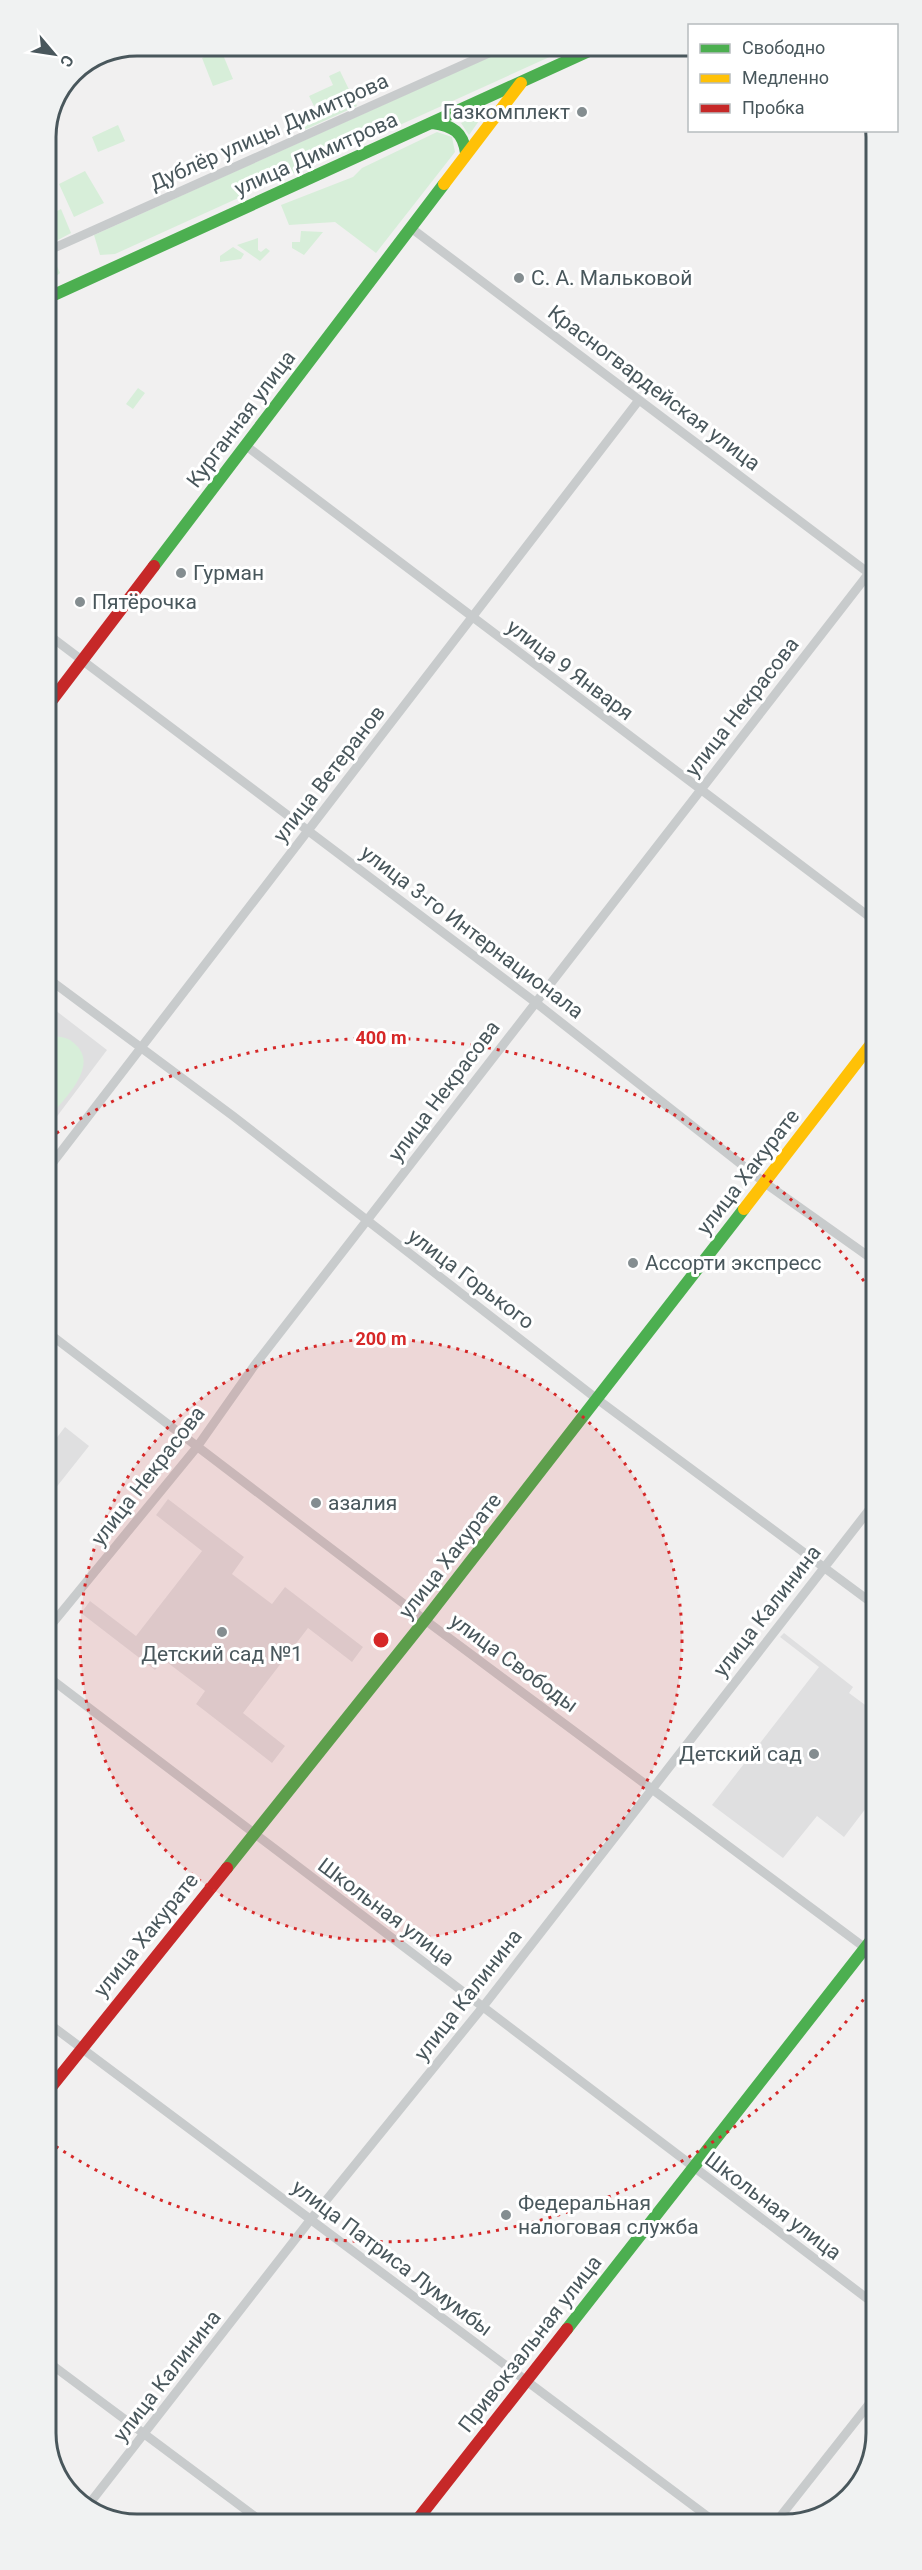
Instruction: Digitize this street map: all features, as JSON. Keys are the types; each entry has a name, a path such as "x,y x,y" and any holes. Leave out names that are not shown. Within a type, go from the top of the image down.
{"main road":[{"name":"улица Димитрова","path":"56,293 579,56"},
{"name":"Курганная улица","path":"56,694 521,83"},
{"path":"432,123 452,126 459,130 464,138 466,153"},
{"name":"улица Хакурате","path":"56,2081 425,1620 866,1051"},
{"name":"Привокзальная улица","path":"422,2514 866,1948"}],"street":[{"name":"Дублёр улицы Димитрова","path":"56,247 482,56"},
{"name":"Красногвардейская улица","path":"411,228 866,570"},
{"name":"улица Ветеранов","path":"56,1157 639,400"},
{"name":"улица 9 Января","path":"245,445 866,914"},
{"name":"улица Некрасова","path":"56,1619 197,1447 254,1366 535,1002 866,582"},
{"name":"улица 3-го Интернационала","path":"56,641 309,829 535,1002 765,1183 866,1255"},
{"name":"улица Горького","path":"56,984 141,1046 597,1399 866,1598"},
{"name":"улица Свободы","path":"56,1339 425,1620 654,1787 866,1948"},
{"name":"улица Калинина","path":"92,2501 311,2219 482,2008 866,1514"},
{"name":"Школьная улица","path":"56,1683 866,2298"},
{"name":"улица Патриса Лумумбы","path":"56,2030 704,2514"},
{"path":"56,2368 252,2514"},
{"path":"782,2514 866,2408"}],"shaded area":[{"path":"56,1011 107,1050 56,1118"},
{"path":"65,1427 89,1446 56,1488 56,1439"},
{"name":"Детский сад №1","path":"168,1499 244,1557 232,1574 272,1604 285,1587 363,1647 352,1662 308,1628 243,1713 285,1746 272,1763 196,1704 205,1691 164,1660 155,1670 81,1613 90,1601 136,1636 202,1551 156,1515"},
{"name":"Детский сад","path":"784,1633 853,1687 849,1693 866,1706 866,1808 844,1837 817,1816 783,1858 712,1805 819,1667 780,1637"}],"green space":[{"path":"223,56 233,79 213,86 202,58"},
{"path":"492,56 552,56 115,254 100,255 94,235"},
{"path":"340,71 357,106 300,132 297,126 342,105 337,95 314,106 309,96 333,85 329,76"},
{"path":"486,111 469,135 461,123"},
{"path":"118,125 125,141 98,152 92,137"},
{"path":"437,132 452,137 455,152 376,253 335,222 289,225 281,205 353,177 362,168"},
{"path":"85,171 104,203 74,217 59,184"},
{"path":"61,209 71,233 56,241 56,212"},
{"path":"301,231 323,232 304,255 292,248 292,242 300,242"},
{"path":"258,238 258,250 261,252 266,248 270,251 260,261 237,245"},
{"path":"233,247 244,254 241,259 220,262 220,256"},
{"path":"56,264 60,273 56,276"},
{"path":"138,388 145,393 133,409 126,404"},
{"path":"56,1037 72,1041 83,1055 81,1075 56,1109"}],"traffic: fast":[{"path":"56,294 578,56"},
{"path":"433,123 456,131 460,135 466,153"},
{"path":"154,566 444,184"},
{"path":"227,1868 425,1620 744,1209"},
{"path":"567,2329 866,1947"}],"traffic: slow":[{"path":"444,184 521,83"},
{"path":"744,1209 866,1051"}],"traffic: jam":[{"path":"56,695 154,566"},
{"path":"56,2081 227,1868"},
{"path":"422,2514 567,2329"}],"place":[{"name":"Газкомплект","path":"582,112"},
{"name":"С. А. Мальковой","path":"519,278"},
{"name":"Гурман","path":"181,573"},
{"name":"Пятёрочка","path":"80,602"},
{"name":"Ассорти экспресс","path":"633,1263"},
{"name":"азалия","path":"316,1503"},
{"name":"Детский сад №1","path":"222,1632"},
{"name":"Детский сад","path":"814,1754"},
{"name":"Федеральная налоговая служба","path":"506,2215"}]}
